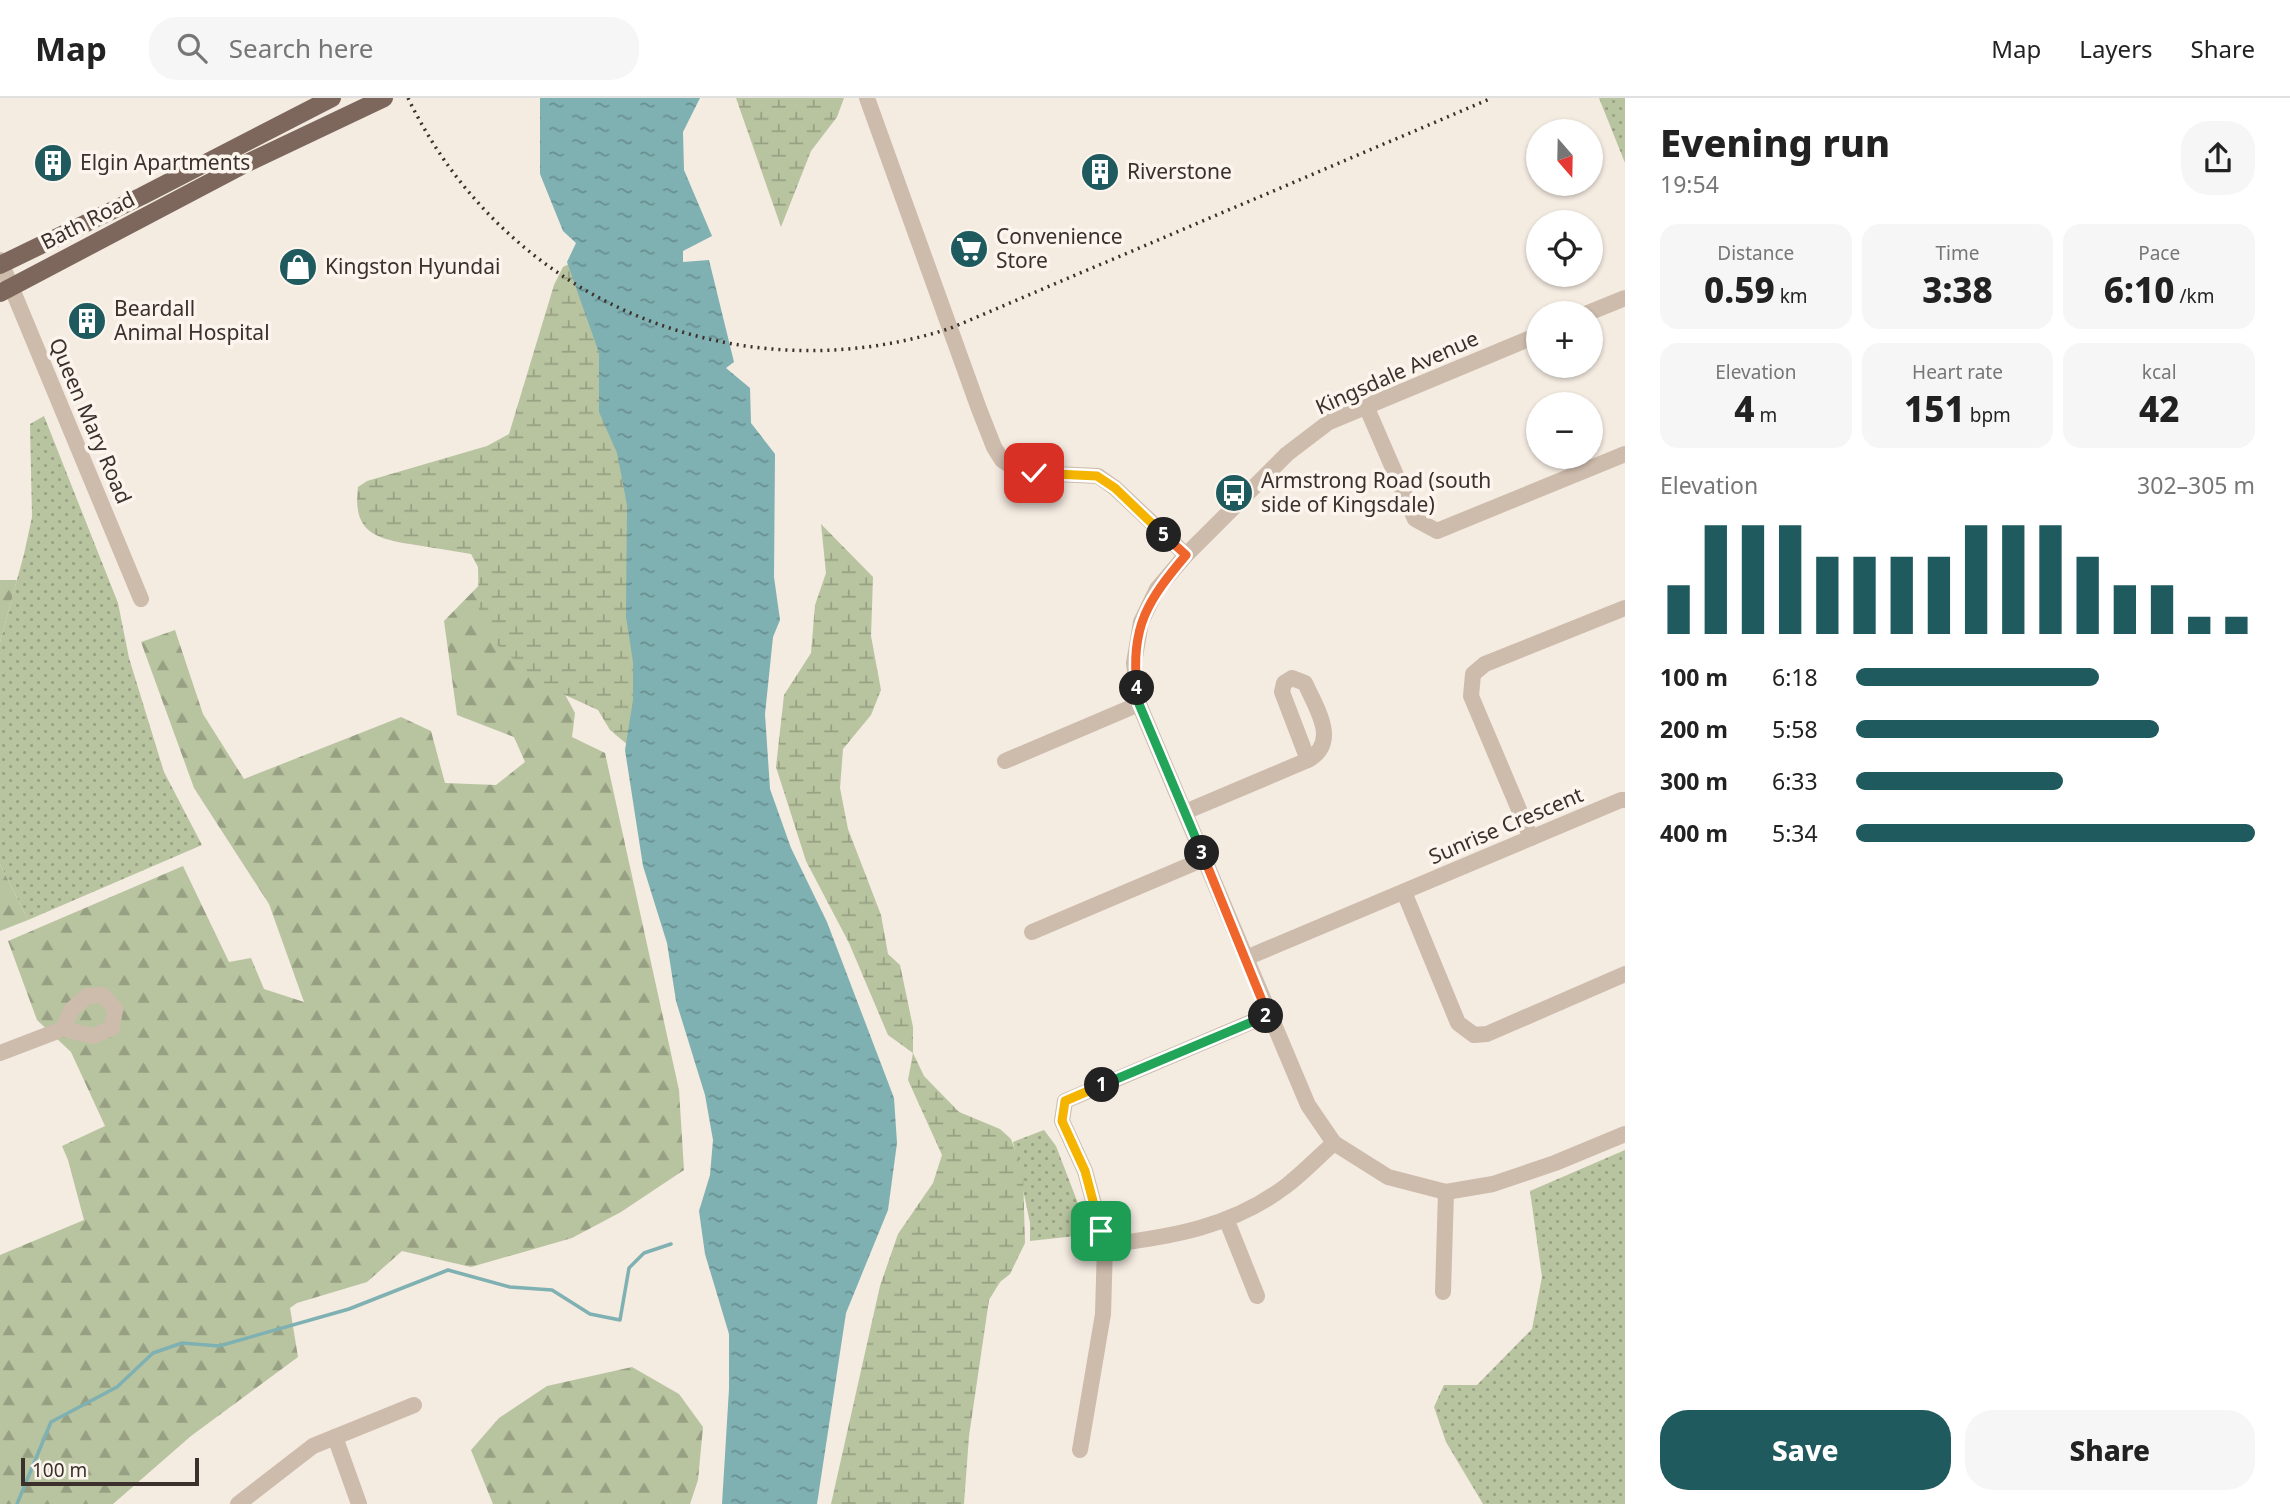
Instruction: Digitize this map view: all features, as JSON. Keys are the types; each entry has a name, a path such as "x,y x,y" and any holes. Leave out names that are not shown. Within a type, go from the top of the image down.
{"main road":[{"name":"Bath Road","path":"1,263 235,149 332,98"},
{"name":"Bath Road","path":"6,290 243,165 384,98"},
{"path":"235,149 243,165"}],"street":[{"path":"867,98 979,409 1002,460 1017,470 1034,473 1097,476 1115,488 1186,555"},
{"name":"Queen Mary Road","path":"1,263 6,290 141,599"},
{"path":"1603,307 1625,298"},
{"name":"Kingsdale Avenue","path":"1526,340 1329,422 1287,454 1186,555 1157,589 1141,622 1134,663 1139,704 1268,1015 1308,1105 1334,1143 1388,1177 1446,1192 1493,1184 1555,1163 1625,1134"},
{"path":"1366,406 1415,519 1437,531 1625,454"},
{"path":"1531,838 1471,695 1474,674 1485,664 1625,608"},
{"path":"1005,761 1139,704"},
{"path":"1185,811 1308,760"},
{"name":"Sunrise Crescent","path":"1246,958 1625,800"},
{"path":"1032,932 1204,859"},
{"path":"1404,892 1458,1023 1474,1035 1487,1034 1625,974"},
{"path":"1080,1450 1103,1314 1105,1245 1085,1171 1062,1121 1065,1101 1268,1015"},
{"path":"0,1053 63,1030"},
{"path":"1105,1245 1163,1238 1227,1221 1286,1186 1334,1143"},
{"path":"1443,1292 1446,1192"},
{"path":"1227,1221 1257,1296"},
{"path":"238,1504 313,1446 414,1405"},
{"path":"335,1437 359,1504"}],"green space":[{"path":"736,98 844,98 837,117 811,151 781,227"},
{"path":"1599,98 1625,98 1625,163"},
{"path":"591,253 625,337 647,761 610,730 598,710 543,685 495,643 479,616 478,567 471,554 402,543 379,536 363,524 357,503 358,487 367,481 487,446 509,434 554,285 563,267"},
{"path":"44,416 118,603 129,658 164,772 202,845 28,920 0,864 0,642 32,517 30,424"},
{"path":"821,524 873,577 871,636 881,690 871,715 843,749 840,788 848,829 881,915 888,954 900,965 913,1027 913,1053 888,1035 849,943 806,861 776,767 784,695 811,653 815,605 826,573"},
{"path":"496,568 575,713 572,737 605,753 679,1090 684,1170 621,1212 572,1238 471,1267 402,1251 367,1282 297,1303 290,1308 298,1357 191,1436 113,1504 0,1504 0,1255 84,1220 62,1146 105,1126 71,1052 37,1020 8,941 183,866 229,962 251,958 264,989 304,1002 269,904 194,788 141,642 175,630 203,714 244,779 401,717 431,731 445,783 496,785 525,762 514,737 457,715 444,621"},
{"path":"0,580 17,580 0,642"},
{"path":"0,864 28,920 0,931"},
{"path":"913,1053 924,1076 959,1112 1000,1129 1011,1139 1023,1173 1025,1243 1010,1274 1000,1282 989,1300 969,1436 964,1504 831,1504 880,1286 898,1234 933,1183 942,1155 908,1080"},
{"path":"1044,1130 1056,1146 1079,1206 1085,1235 1030,1241 1030,1223 1013,1142"},
{"path":"1625,1150 1625,1504 1483,1504 1446,1442 1434,1407 1444,1385 1477,1385 1532,1329 1542,1277 1530,1191"},
{"path":"632,1367 679,1394 703,1427 698,1480 690,1504 493,1504 471,1450 499,1418 547,1386"}],"water":[{"path":"540,98 700,98 683,132 684,170 712,236 683,251 683,262 709,260 734,362 726,368 750,388 751,423 775,454 774,577 780,620 773,637 765,714 770,789 791,848 827,922 894,1098 897,1143 888,1210 846,1313 817,1504 722,1504 729,1389 729,1334 705,1254 699,1211 710,1175 713,1140 705,1095 676,1001 667,943 643,866 625,750 633,700 633,662 626,617 627,505 617,453 599,412 599,353 567,262 576,243 563,231 540,174"}],"waterway":[{"path":"17,1504 51,1422 117,1387 153,1353 182,1343 219,1346 349,1309 448,1270 510,1287 552,1290 590,1314 620,1320 629,1268 644,1253 671,1244"}],"railway":[{"path":"408,98 451,169 504,229 566,278 636,315 711,340 790,350 870,347 951,328 1492,98"}],"place":[{"name":"Elgin Apartments","path":"53,163"},
{"name":"Riverstone","path":"1100,172"},
{"name":"Convenience Store","path":"969,249"},
{"name":"Kingston Hyundai","path":"298,267"},
{"name":"Beardall Animal Hospital","path":"87,321"},
{"name":"Armstrong Road (south side of Kingsdale)","path":"1234,493"}],"route":[{"path":"1034,473 1097,476 1115,488 1186,555 1157,589 1141,622 1134,663 1139,704 1268,1015 1065,1101 1062,1121 1085,1171 1101,1231"}]}
